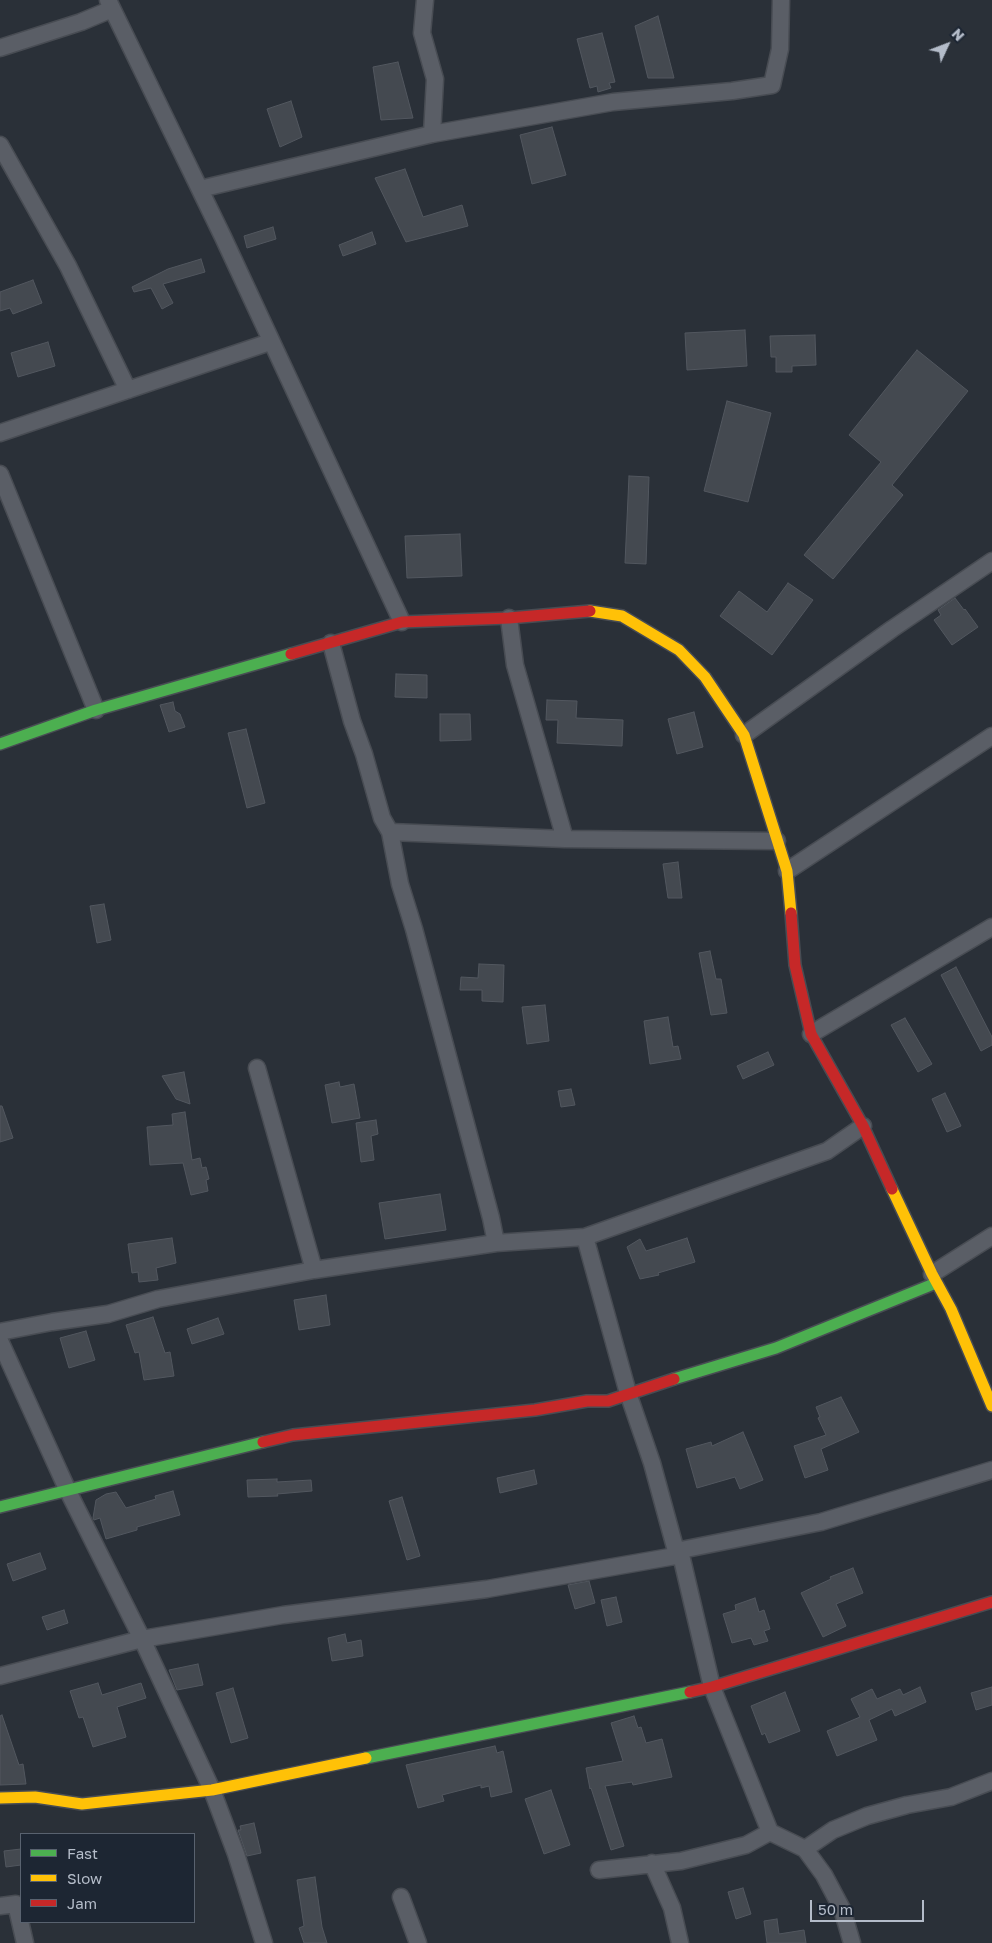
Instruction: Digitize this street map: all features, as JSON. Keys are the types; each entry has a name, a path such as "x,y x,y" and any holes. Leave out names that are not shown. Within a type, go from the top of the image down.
{"street":[{"path":"425,0 422,33 436,80 432,134"},
{"path":"200,189 432,134 614,102 772,86 780,49 781,0"},
{"path":"0,48 65,28 110,4 200,189 402,622"},
{"path":"0,145 68,266 128,390"},
{"path":"0,433 270,342"},
{"path":"0,474 96,710"},
{"path":"744,735 992,561"},
{"path":"0,744 96,710 331,644 402,622 509,618 593,610 622,616 679,650 705,677 744,735 787,871 795,965 811,1034 863,1126 934,1279 951,1309 992,1406"},
{"path":"509,618 515,665 565,839"},
{"path":"331,644 352,721 364,754 382,818 390,832 402,893 414,929 496,1243"},
{"path":"787,871 992,736"},
{"path":"390,832 565,839 777,841"},
{"path":"811,1034 992,927"},
{"path":"257,1068 314,1270"},
{"path":"0,1332 108,1314 158,1299 314,1270 496,1243 585,1237 827,1150 863,1126"},
{"path":"0,1507 293,1435 608,1401 628,1393 776,1348 934,1279 992,1236"},
{"path":"585,1237 628,1393 652,1464 678,1553 712,1686 770,1832 805,1849 824,1875 842,1910 852,1943"},
{"path":"0,1341 68,1491 142,1639 212,1790 236,1854 264,1943"},
{"path":"0,1676 142,1639 283,1615 486,1589 678,1553 821,1522 992,1470"},
{"path":"0,1798 35,1797 82,1804 212,1790 712,1686 992,1602"},
{"path":"805,1849 833,1830 867,1816 907,1805 951,1797 992,1781"},
{"path":"599,1870 681,1861 746,1844 770,1832"},
{"path":"652,1863 672,1908 680,1943"},
{"path":"402,1897 418,1943"},
{"path":"0,1906 16,1904 20,1921"},
{"path":"20,1923 25,1943"}],"building":[{"path":"658,16 674,78 648,78 635,26"},
{"path":"602,33 615,82 609,83 611,88 598,92 597,86 590,88 577,39"},
{"path":"398,62 413,118 381,120 373,67"},
{"path":"291,101 302,137 280,147 267,109"},
{"path":"552,127 566,175 532,184 520,135"},
{"path":"405,169 423,217 462,205 468,226 406,242 375,178"},
{"path":"273,227 276,239 247,248 244,236"},
{"path":"372,232 376,244 343,256 339,245"},
{"path":"201,259 205,272 163,284 173,303 162,309 151,288 134,292 132,287 168,269"},
{"path":"33,280 42,303 13,314 10,308 0,311 0,292"},
{"path":"745,330 747,366 687,370 685,333"},
{"path":"815,335 816,365 792,366 792,372 776,372 776,357 771,357 770,336"},
{"path":"48,342 55,366 18,377 11,353"},
{"path":"917,350 968,391 892,485 903,495 833,579 804,555 881,462 849,435"},
{"path":"727,401 771,413 748,502 704,491"},
{"path":"629,476 649,477 646,564 625,563"},
{"path":"460,534 462,576 407,578 405,536"},
{"path":"788,583 813,600 772,655 720,616 739,591 767,612"},
{"path":"955,598 978,627 952,645 934,620 941,615 938,610"},
{"path":"396,674 427,675 427,698 395,697"},
{"path":"547,700 577,701 576,718 623,720 622,746 557,743 558,720 546,720"},
{"path":"173,702 175,711 180,714 185,727 169,732 160,705"},
{"path":"694,712 703,747 677,754 668,719"},
{"path":"440,714 470,714 471,740 440,741"},
{"path":"246,729 265,803 247,808 228,733"},
{"path":"678,862 682,898 668,898 663,864"},
{"path":"104,904 111,940 97,943 90,906"},
{"path":"710,951 716,979 721,979 727,1013 711,1015 699,953"},
{"path":"479,964 504,965 503,1002 482,1001 482,990 460,990 461,977 478,978"},
{"path":"956,967 992,1037 992,1045 981,1051 941,975"},
{"path":"545,1005 549,1041 527,1044 522,1007"},
{"path":"668,1017 673,1047 678,1046 681,1059 650,1064 644,1021"},
{"path":"905,1018 932,1064 918,1072 891,1025"},
{"path":"768,1052 774,1065 743,1079 737,1066"},
{"path":"184,1072 190,1104 176,1099 162,1076"},
{"path":"339,1082 340,1087 354,1084 360,1118 332,1123 325,1085"},
{"path":"571,1089 575,1105 561,1107 558,1091"},
{"path":"945,1093 961,1126 947,1132 932,1099"},
{"path":"0,1106 2,1106 13,1138 0,1142"},
{"path":"185,1112 192,1160 200,1158 202,1168 206,1167 209,1179 206,1180 208,1191 191,1195 183,1163 150,1165 147,1127 173,1125 172,1114"},
{"path":"376,1120 378,1134 371,1136 374,1160 361,1162 356,1123"},
{"path":"440,1194 446,1230 385,1239 379,1203"},
{"path":"172,1238 176,1263 156,1268 158,1280 139,1282 138,1272 132,1273 128,1244"},
{"path":"687,1238 695,1262 658,1273 659,1275 640,1279 627,1247 640,1239 646,1251"},
{"path":"326,1295 330,1325 299,1330 294,1300"},
{"path":"153,1317 165,1353 170,1352 174,1376 144,1380 139,1352 135,1353 126,1325"},
{"path":"218,1318 224,1334 192,1344 187,1329"},
{"path":"86,1331 95,1360 69,1368 60,1338"},
{"path":"841,1397 859,1432 821,1449 828,1470 805,1478 794,1446 826,1435 818,1418 820,1417 816,1407"},
{"path":"743,1432 763,1480 740,1489 735,1477 697,1488 686,1449 711,1442 712,1446"},
{"path":"534,1470 537,1484 500,1493 497,1478"},
{"path":"277,1479 277,1482 311,1480 312,1491 277,1494 278,1496 248,1497 247,1480"},
{"path":"173,1491 180,1515 137,1527 137,1530 106,1539 100,1518 94,1520 93,1518 96,1500 106,1494 116,1492 126,1508 156,1499 155,1496"},
{"path":"402,1497 420,1556 407,1560 389,1501"},
{"path":"40,1553 46,1569 13,1581 7,1564"},
{"path":"853,1568 863,1593 836,1604 846,1626 823,1637 801,1593 831,1579 830,1577"},
{"path":"589,1581 595,1603 575,1609 568,1585"},
{"path":"616,1597 622,1622 607,1626 601,1600"},
{"path":"755,1598 759,1612 764,1610 770,1629 764,1631 768,1641 754,1645 751,1638 732,1643 723,1614 736,1610 735,1605"},
{"path":"64,1610 68,1623 47,1630 42,1617"},
{"path":"345,1634 347,1643 361,1640 363,1656 332,1661 328,1638"},
{"path":"198,1664 203,1685 177,1690 169,1670"},
{"path":"98,1683 102,1695 141,1683 146,1698 117,1707 126,1737 93,1747 83,1717 79,1718 70,1691"},
{"path":"920,1687 926,1702 895,1716 892,1709 869,1720 877,1740 837,1756 827,1731 860,1717 851,1699 872,1689 877,1699 900,1689 903,1695"},
{"path":"992,1687 992,1705 976,1710 971,1693"},
{"path":"233,1688 248,1738 231,1743 216,1693"},
{"path":"785,1692 800,1731 769,1743 765,1733 762,1735 751,1706"},
{"path":"2,1715 19,1765 23,1764 26,1784 0,1785 0,1716"},
{"path":"634,1716 638,1728 641,1727 646,1743 662,1739 672,1777 633,1785 632,1782 605,1786 624,1846 611,1850 590,1789 586,1768 623,1761 611,1723"},
{"path":"495,1746 497,1753 503,1751 512,1792 491,1797 489,1786 481,1788 481,1785 442,1795 444,1801 418,1808 406,1765"},
{"path":"551,1790 570,1845 544,1854 525,1799"},
{"path":"254,1823 261,1853 247,1856 238,1830 241,1830 240,1826"},
{"path":"20,1849 20,1865 6,1867 4,1851"},
{"path":"315,1877 322,1927 327,1943 304,1943 299,1928 304,1926 297,1880"},
{"path":"743,1888 751,1914 736,1919 728,1892"},
{"path":"777,1919 779,1934 804,1930 806,1943 767,1943 764,1921"}],"traffic: fast":[{"path":"0,744 96,710 291,654"},
{"path":"674,1379 776,1348 936,1283"},
{"path":"0,1507 263,1442"},
{"path":"366,1758 690,1692"}],"traffic: slow":[{"path":"590,611 622,616 679,650 705,677 744,735 787,871 791,913"},
{"path":"892,1189 932,1274 951,1309 992,1406"},
{"path":"0,1798 35,1797 82,1804 212,1790 366,1758"}],"traffic: jam":[{"path":"291,654 402,622 509,618 590,611"},
{"path":"791,913 795,965 811,1034 863,1126 892,1189"},
{"path":"263,1442 293,1435 535,1410 587,1401 608,1401 674,1379"},
{"path":"690,1692 992,1602"}]}
